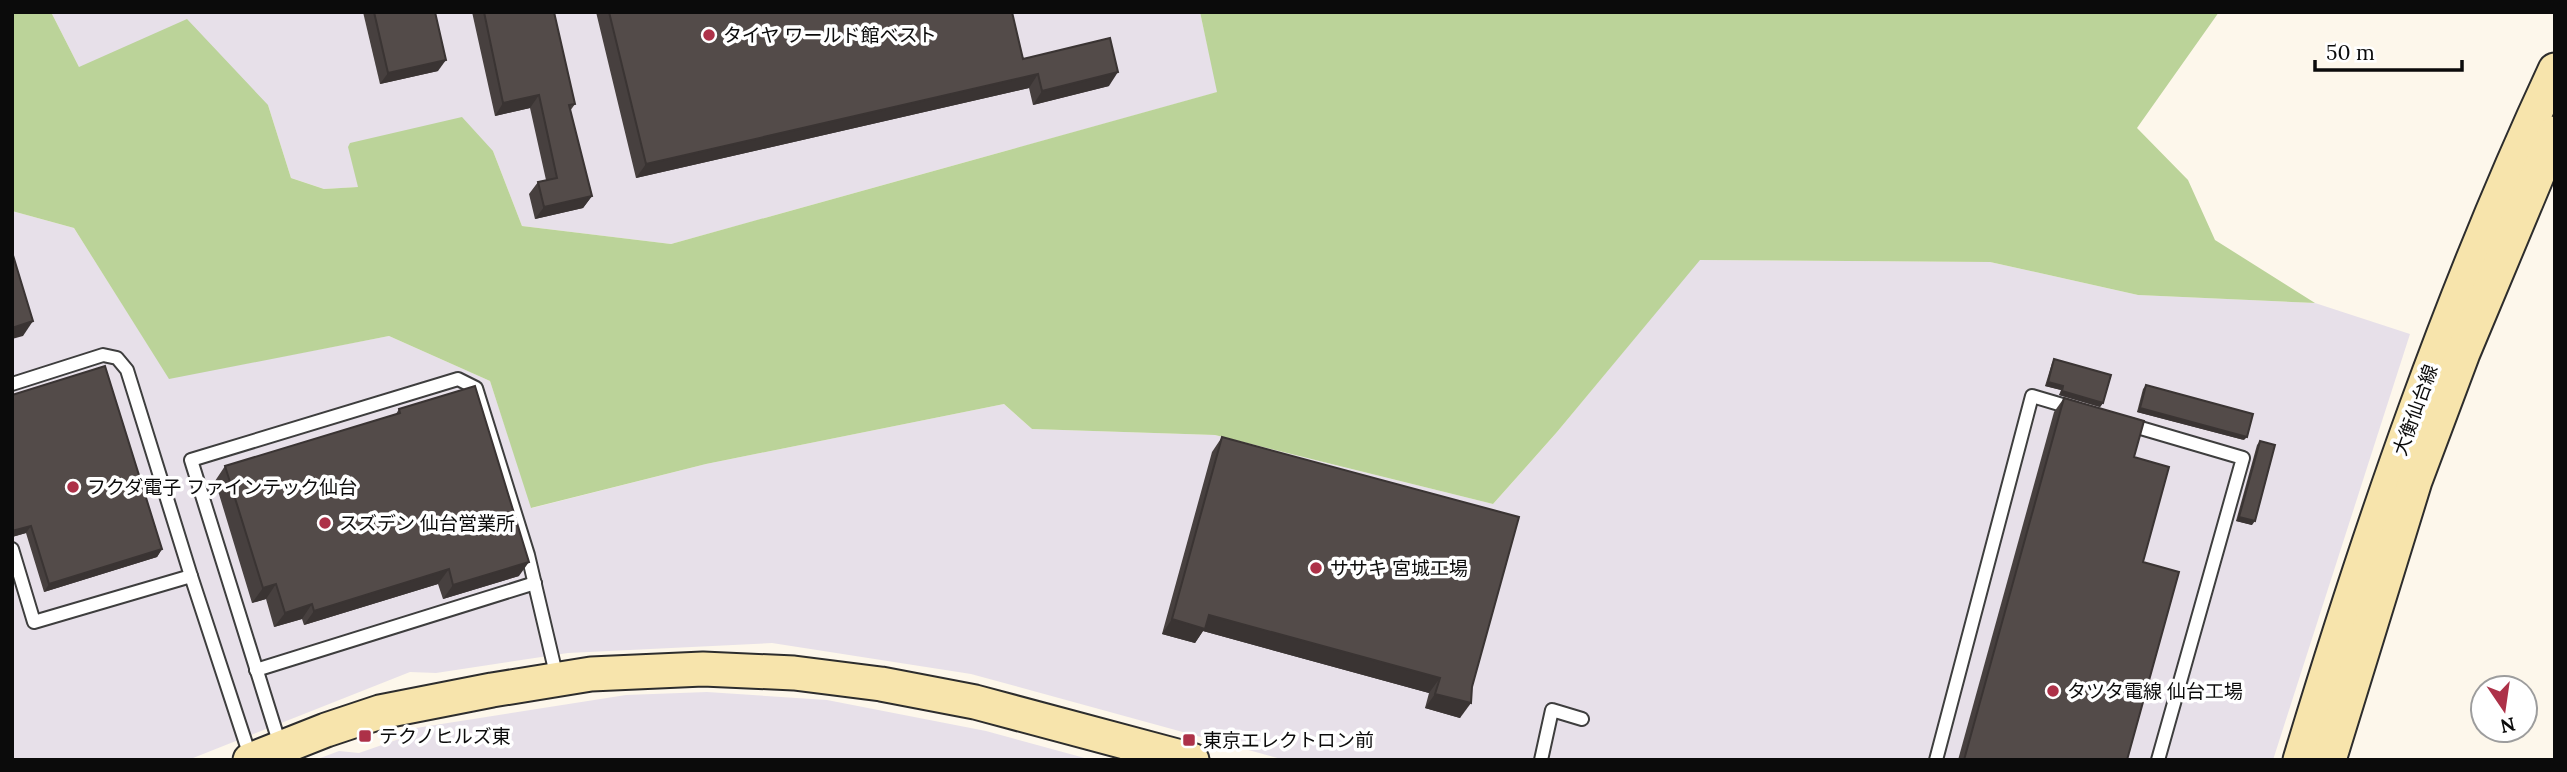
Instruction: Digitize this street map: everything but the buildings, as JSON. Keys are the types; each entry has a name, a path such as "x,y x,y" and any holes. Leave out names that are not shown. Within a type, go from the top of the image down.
{"main road":[{"name":"大衡仙台線","path":"2300,760 2385,492 2427,375 2519,148 2555,71"},
{"name":"大衡仙台線","path":"2329,760 2415,481 2463,353 2555,133"},
{"path":"261,756 380,712 591,674 703,669 794,673 881,684 975,702 1150,754 1192,760"}],"lane":[{"path":"12,384 103,355 117,358 127,370 191,576 261,756"},
{"path":"261,756 256,670 191,460 458,379 476,388 535,583 558,679"},
{"path":"1936,760 2032,396 2084,412"},
{"path":"2111,419 2243,458 2158,760"},
{"path":"12,549 34,622 191,576"},
{"path":"256,670 535,583"},
{"path":"1541,760 1552,710 1582,719"}],"shaded area":[{"path":"51,12 1200,12 1218,92 671,244 522,226 493,151 349,147 359,187 324,189 291,178 268,105 79,67"},
{"path":"12,211 74,228 169,378 389,336 490,381 532,508 706,464 1004,404 1032,429 1215,435 1493,504 1557,432 1699,260 1990,262 2138,295 2315,303 2410,334 2273,760 1285,760 971,674 772,643 568,653 436,673 410,672 188,760 12,760"},
{"path":"707,692 827,700 986,731 1092,760 315,760 339,751 359,753 402,738 416,728 626,695"}],"green space":[{"path":"12,12 51,12 79,67 187,19 268,105 291,178 324,189 358,187 348,147 350,143 462,117 493,151 522,226 671,244 1217,92 1200,12 2219,12 2137,128 2188,180 2215,240 2315,303 2138,295 1990,262 1700,260 1557,432 1493,504 1215,435 1032,429 1004,404 706,464 531,508 490,381 389,336 169,379 74,228 12,211"}],"place":[{"name":"タイヤ ワールド館ベスト","path":"709,35"},
{"name":"フクダ電子 ファインテック仙台","path":"73,487"},
{"name":"スズデン 仙台営業所","path":"325,523"},
{"name":"ササキ 宮城工場","path":"1316,568"},
{"name":"タツタ電線 仙台工場","path":"2053,691"},
{"name":"テクノヒルズ東","path":"365,736"},
{"name":"東京エレクトロン前","path":"1189,740"}]}
